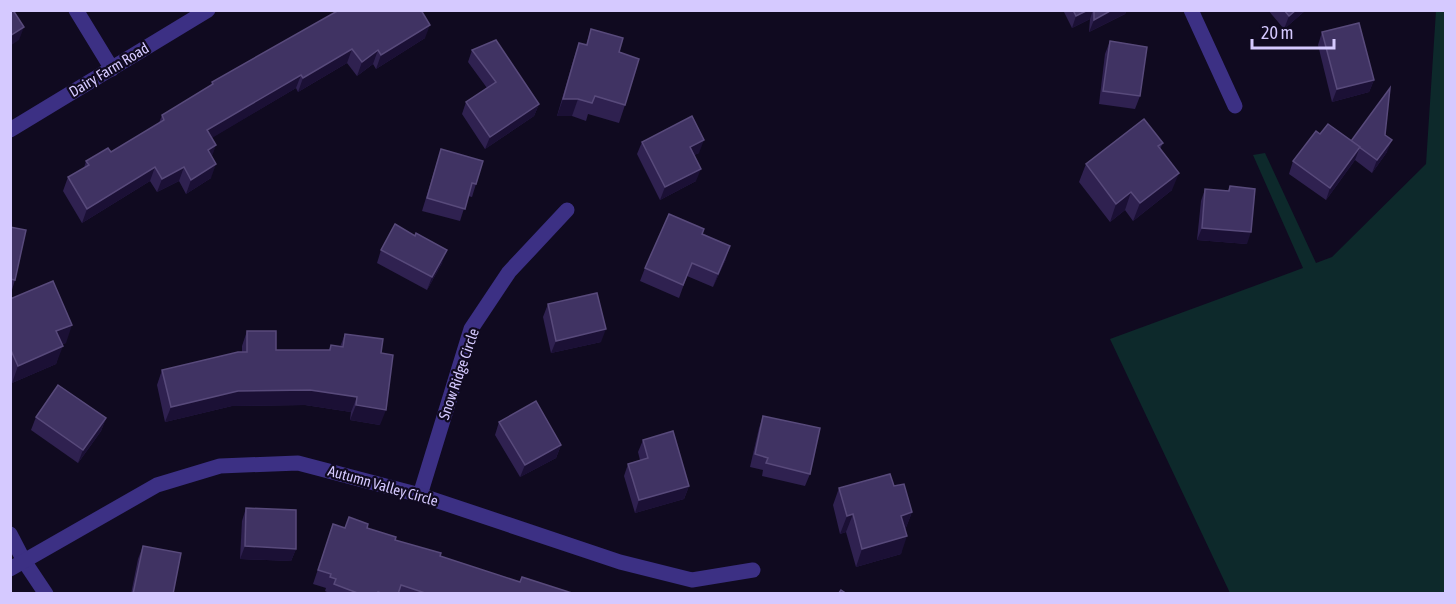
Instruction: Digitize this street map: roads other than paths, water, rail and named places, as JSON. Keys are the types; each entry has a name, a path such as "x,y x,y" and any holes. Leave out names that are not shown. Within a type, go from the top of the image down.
{"street":[{"path":"76,10 111,69"},
{"name":"Dairy Farm Road","path":"10,130 208,10"},
{"path":"1191,10 1235,106"},
{"name":"Snow Ridge Circle","path":"420,495 471,330 509,272 567,210"},
{"name":"Autumn Valley Circle","path":"10,569 157,485 220,466 298,463 420,495 620,562 692,580 753,570"},
{"path":"10,534 24,561 46,594"}]}
